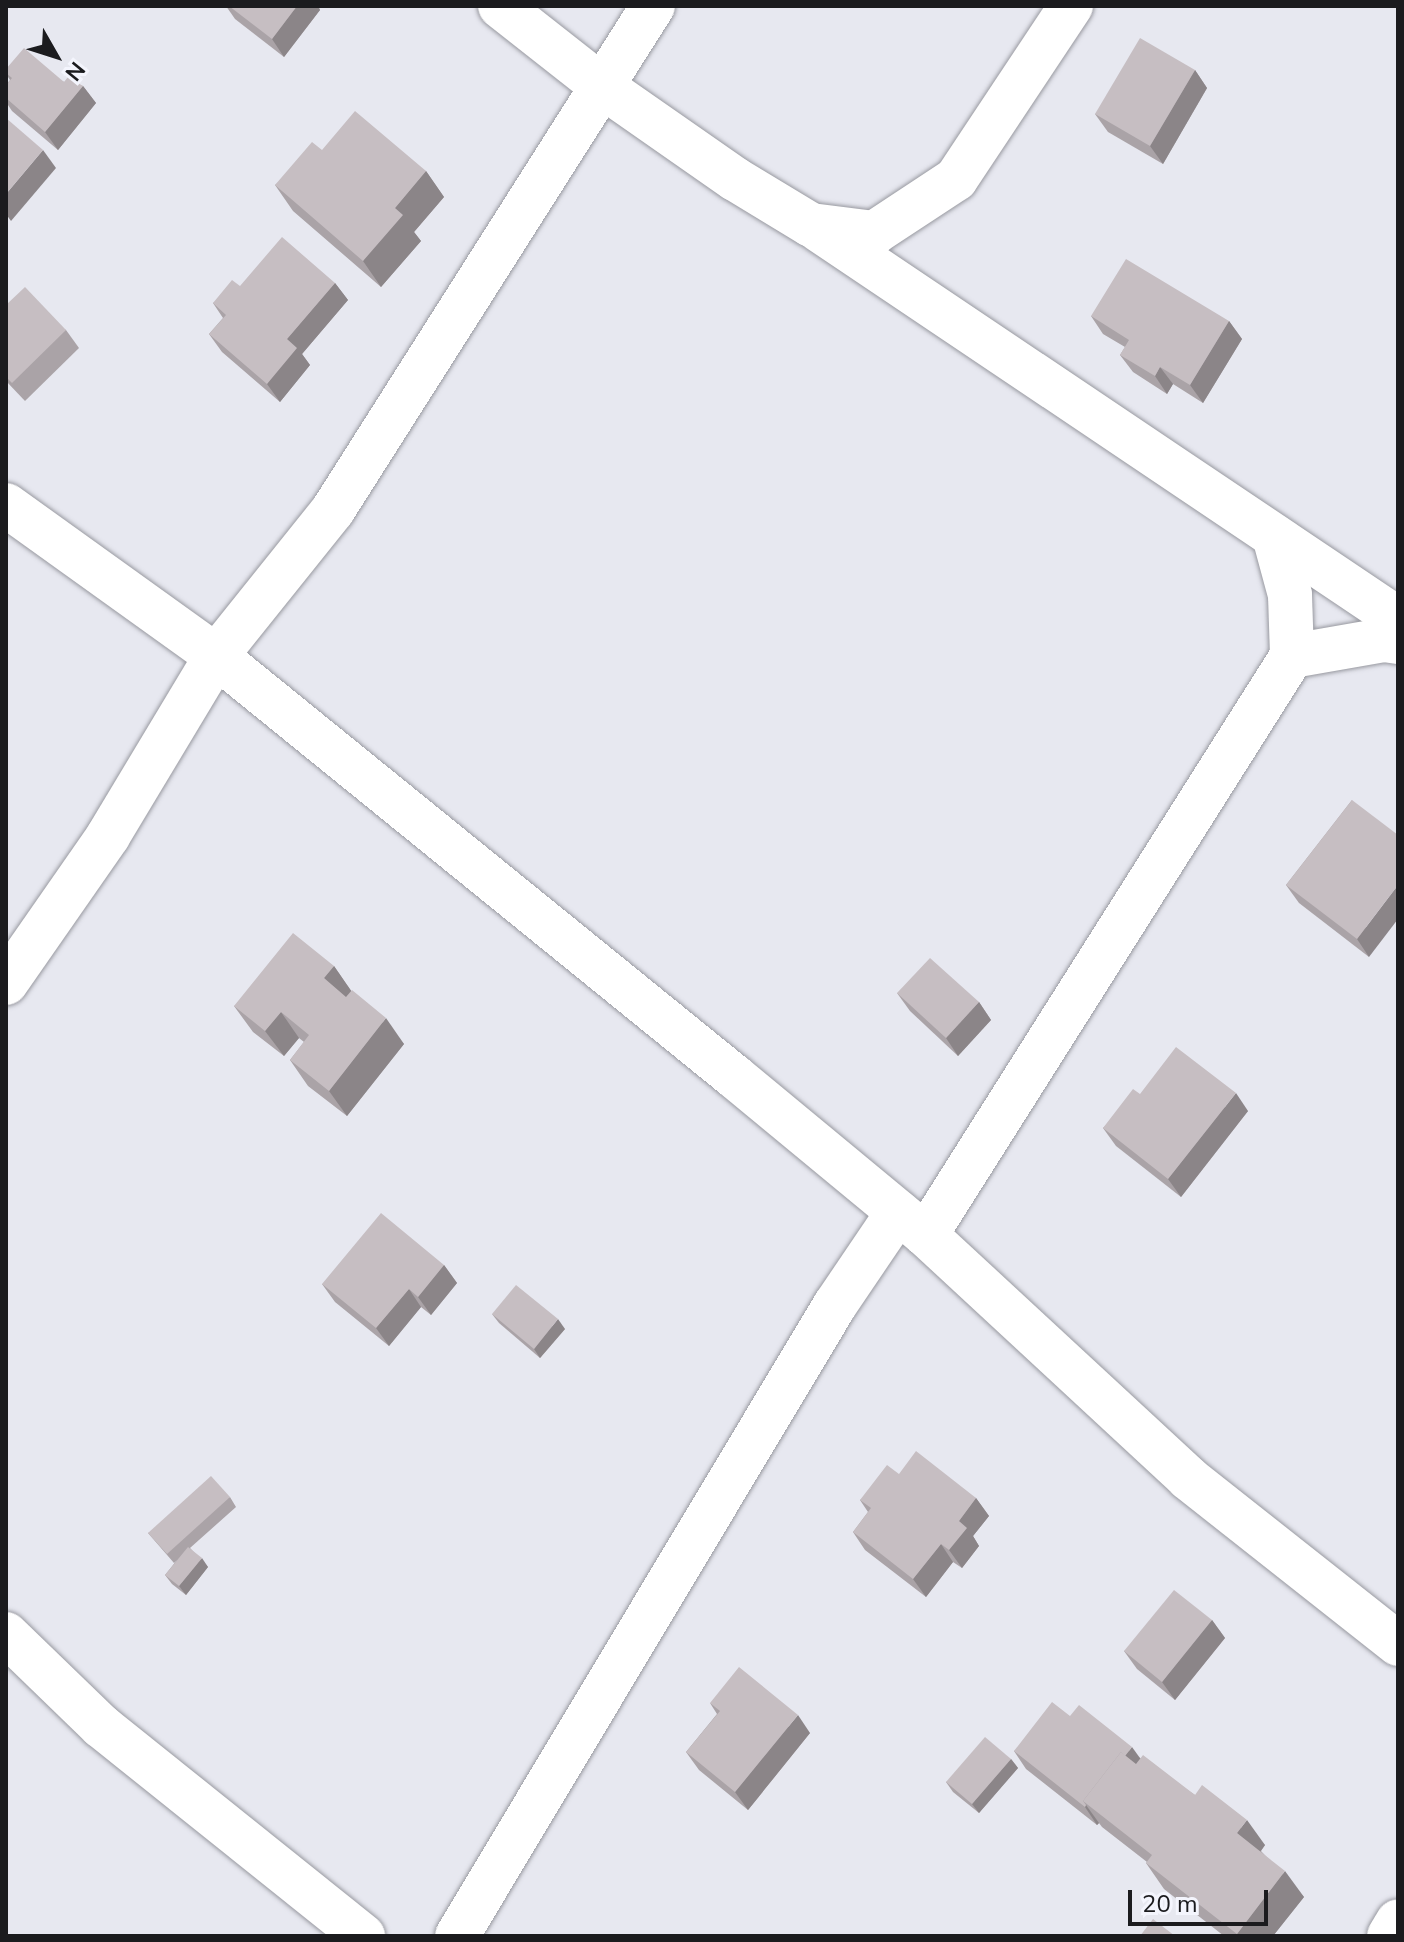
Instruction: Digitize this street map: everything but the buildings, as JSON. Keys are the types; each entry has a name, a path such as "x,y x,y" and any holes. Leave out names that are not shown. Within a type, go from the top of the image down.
{"street":[{"path":"500,6 603,87 735,179 811,225 1398,619"},
{"path":"6,983 108,836 216,656 333,510 653,6"},
{"path":"811,225 874,233 956,179 1071,6"},
{"path":"6,505 216,656 912,1224 1188,1478 1398,1644"},
{"path":"457,1936 835,1305 912,1224 1292,656 1290,595 1274,536"},
{"path":"1292,656 1384,640 1398,642"},
{"path":"6,1634 101,1726 363,1936"},
{"path":"1389,1936 1398,1921"}]}
